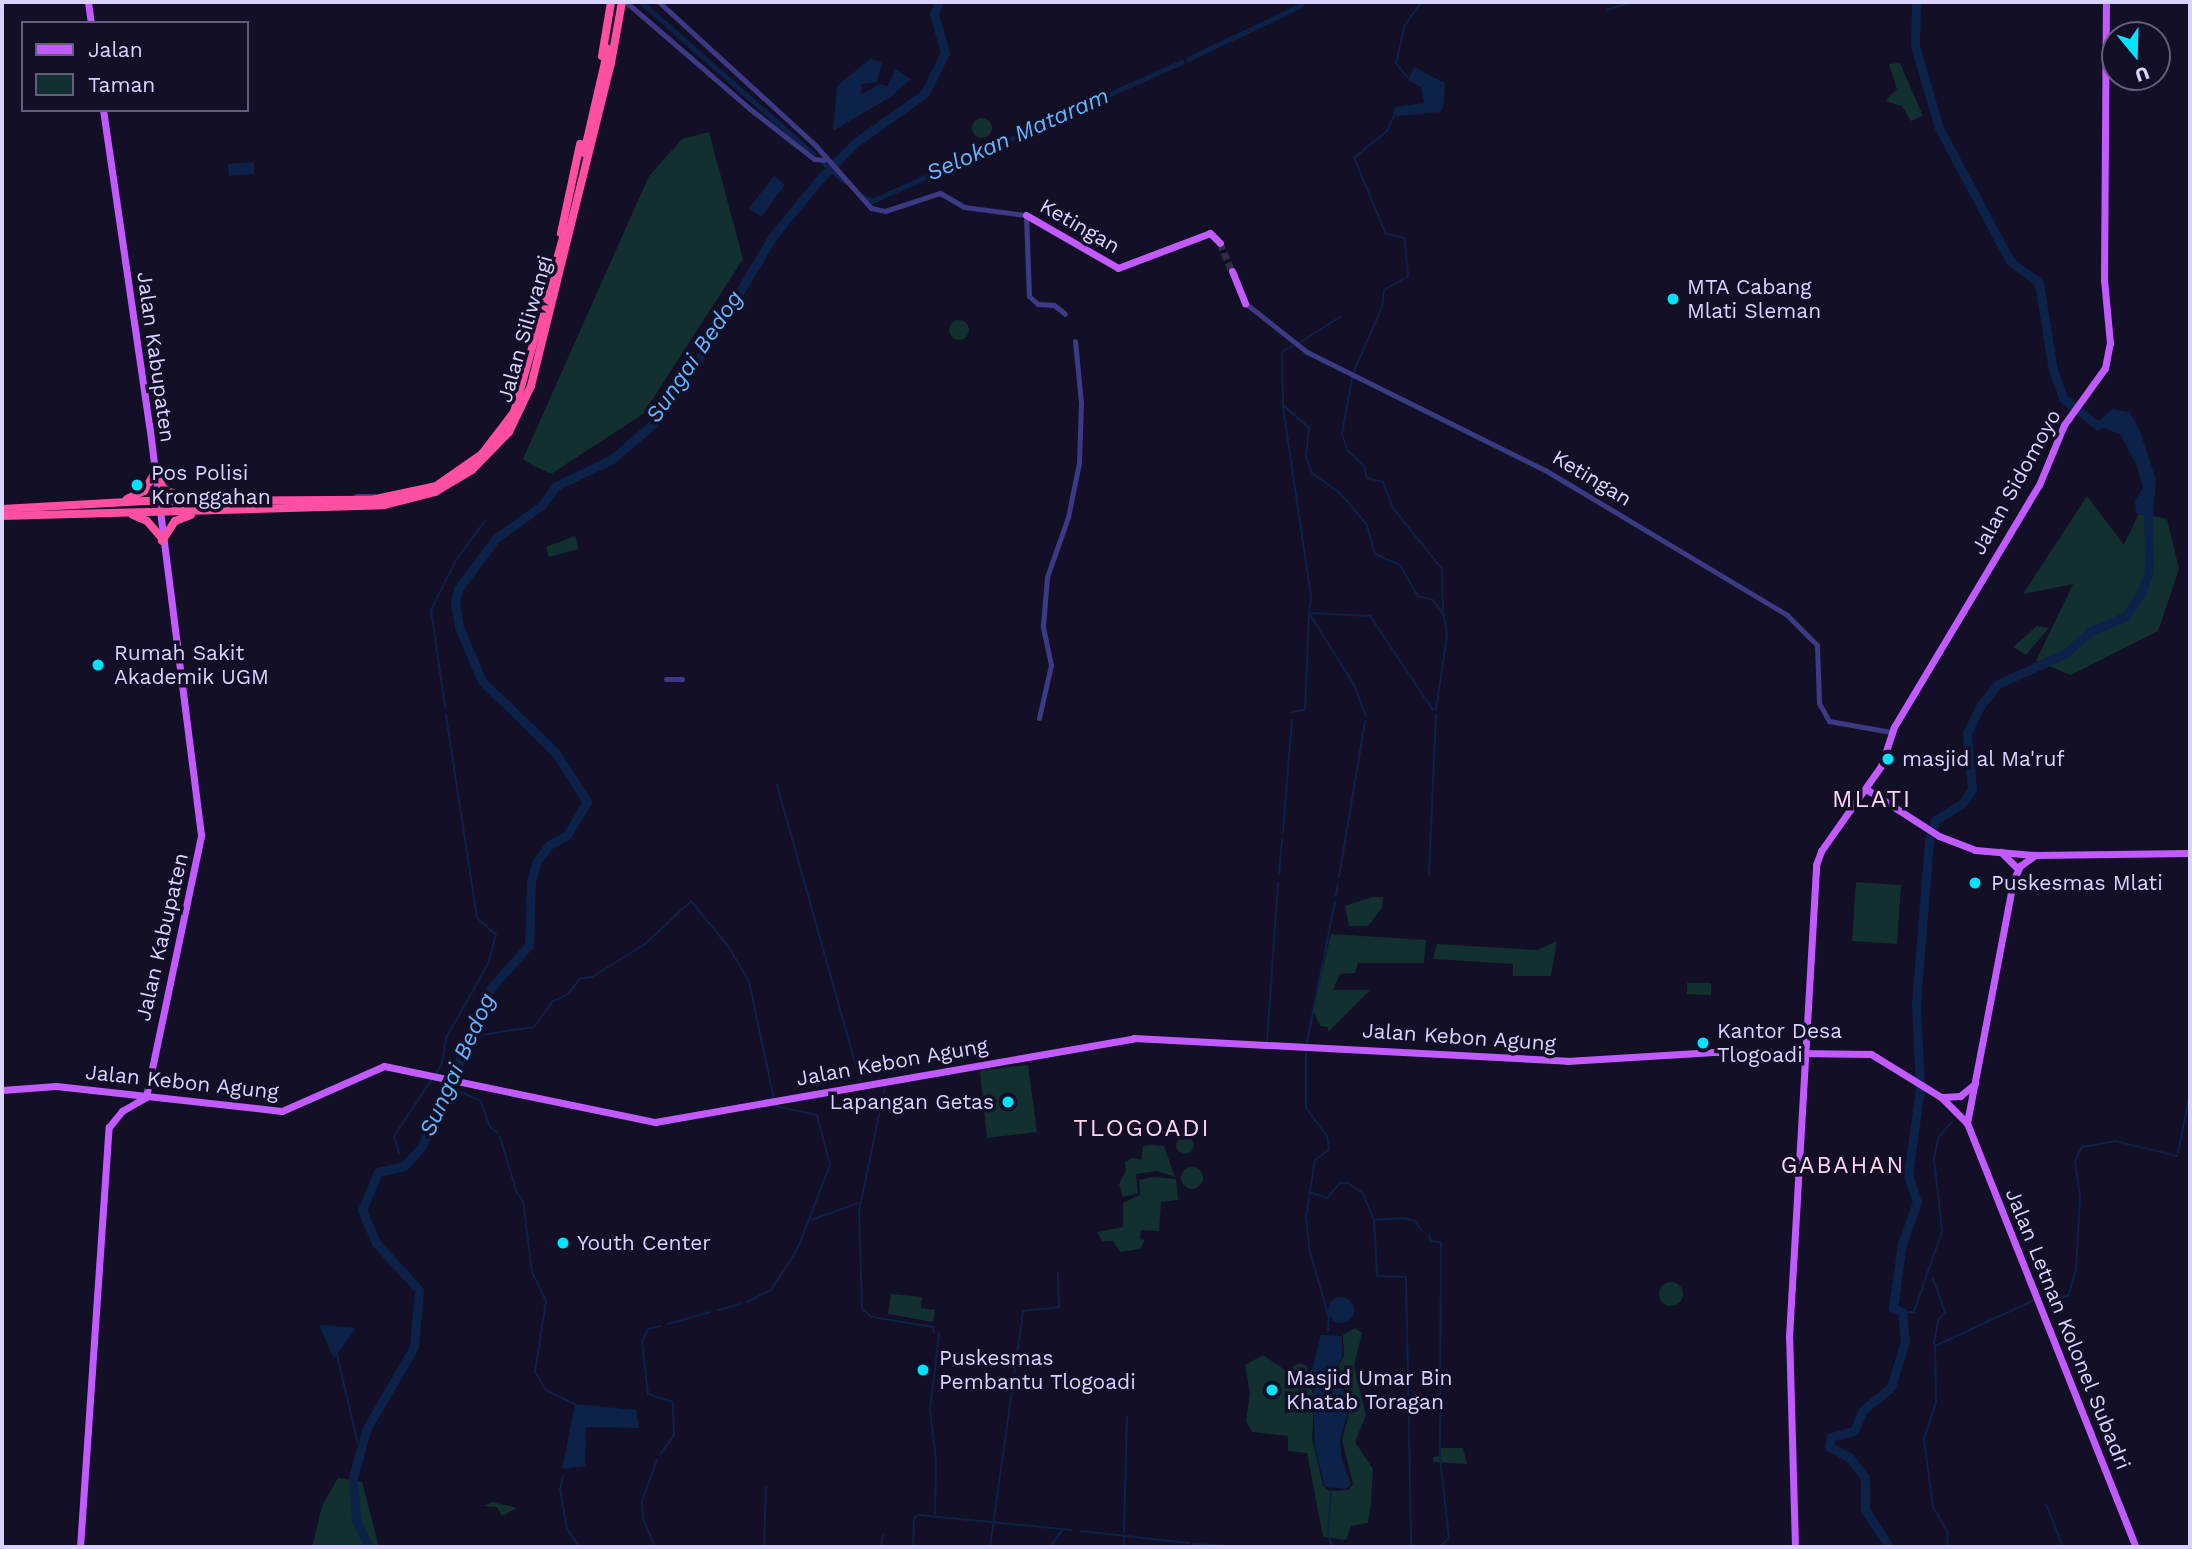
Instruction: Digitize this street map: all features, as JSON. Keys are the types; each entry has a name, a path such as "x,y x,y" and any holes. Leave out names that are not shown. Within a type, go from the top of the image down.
{"highway":[{"path":"374,496 415,489 447,476 481,450 505,421 524,372 580,159 611,2"},
{"path":"591,152 618,54 623,2"},
{"name":"Jalan Siliwangi","path":"2,518 106,503 404,496 446,481 489,447 510,421 525,384 580,159 595,118 618,13 623,2"},
{"name":"Jalan Siliwangi","path":"2,507 106,514 374,506 414,500 455,483 495,449 515,424 531,386 591,152 595,118"},
{"path":"2,507 106,503 141,493 155,472 166,490 194,500"},
{"path":"118,513 144,518 162,540 169,526 181,517 225,511"},
{"path":"2,518 106,514"}],"main road":[{"path":"88,2 91,21"},
{"name":"Jalan Sidomoyo","path":"1795,1547 1789,1337 1816,865 1881,766 1892,732 2039,485 2064,425 2105,368 2110,342 2104,280 2106,2"},
{"name":"Jalan Kabupaten","path":"103,112 155,472 201,835 146,1097"},
{"name":"Ketingan","path":"1026,215 1118,268 1210,233 1220,243"},
{"name":"Ketingan","path":"1232,271 1245,303"},
{"path":"1866,789 1953,843 2035,855 2190,853"},
{"path":"2001,852 2018,869"},
{"path":"1967,1123 2018,869 2035,855"},
{"name":"Jalan Kebon Agung","path":"2,1090 56,1086 282,1111 380,1066 432,1073 655,1122 1134,1038 1567,1061 1672,1053 1871,1054 1906,1073 1941,1097 1967,1123"},
{"path":"1941,1097 1960,1096 1978,1077"},
{"path":"80,1547 106,1144 113,1120 146,1097"},
{"name":"Jalan Letnan Kolonel Subadri","path":"1967,1123 2136,1547"}],"street":[{"path":"623,2 810,157 825,161"},
{"path":"659,2 816,146 825,161"},
{"name":"Ketingan","path":"825,161 849,182 856,197 876,210 890,210 940,193 964,207 1026,215"},
{"path":"1026,215 1029,296 1038,304 1054,305 1065,314"},
{"name":"Ketingan","path":"1245,303 1307,352 1441,422 1545,470 1787,614 1817,645 1819,704 1829,721 1892,732"},
{"path":"1039,718 1051,666 1043,626 1047,577 1070,509 1079,463 1081,403 1075,341"},
{"name":"Jalan Siliwangi","path":"259,499 374,496"},
{"path":"666,679 682,679"}],"green space":[{"path":"1900,63 1923,116 1911,121 1902,106 1885,101 1897,89 1889,64"},
{"path":"978,118 986,118 992,128 986,138 978,138 972,132 972,124"},
{"path":"709,132 743,259 643,414 551,474 532,465 523,459 649,176 682,139"},
{"path":"959,320 966,323 969,330 966,337 959,340 952,337 949,330 952,323"},
{"path":"2087,496 2124,545 2139,513 2167,519 2179,569 2158,631 2071,675 2036,661 2073,584 2023,594"},
{"path":"575,536 579,549 549,557 546,547"},
{"path":"2037,626 2049,628 2026,655 2013,647"},
{"path":"1856,882 1901,885 1897,944 1852,941"},
{"path":"1372,897 1383,897 1382,908 1368,926 1349,926 1345,906"},
{"path":"1331,934 1426,940 1424,963 1358,963 1355,973 1340,974 1333,990 1370,990 1328,1032 1328,1027 1320,1026 1313,1010"},
{"path":"1557,941 1551,976 1513,976 1513,964 1433,959 1437,944 1537,950"},
{"path":"1687,983 1711,983 1711,995 1687,994"},
{"name":"Lapangan Getas","path":"1028,1065 1037,1132 987,1138 980,1071"},
{"path":"1181,1136 1189,1136 1194,1145 1192,1152 1181,1154 1176,1149 1176,1141"},
{"path":"1143,1146 1164,1146 1175,1177 1157,1171 1136,1174 1138,1193 1123,1197 1119,1184 1126,1170 1125,1162 1132,1158 1141,1160"},
{"path":"1192,1167 1200,1170 1203,1178 1200,1186 1192,1189 1184,1186 1181,1178 1184,1170"},
{"path":"1153,1177 1176,1179 1178,1200 1161,1202 1159,1231 1141,1230 1140,1239 1145,1240 1140,1249 1120,1252 1113,1241 1102,1241 1097,1232 1123,1227 1123,1203 1140,1195 1139,1180"},
{"path":"1671,1282 1680,1285 1683,1294 1680,1303 1671,1306 1662,1303 1659,1294 1662,1285"},
{"path":"891,1294 922,1297 921,1308 935,1310 933,1322 888,1314"},
{"path":"1355,1328 1362,1333 1354,1366 1366,1415 1355,1442 1373,1469 1368,1523 1351,1526 1346,1540 1323,1537 1307,1453 1288,1451 1288,1436 1252,1432 1246,1421 1250,1393 1245,1365 1263,1355 1285,1370 1300,1363 1307,1366 1314,1401 1312,1438 1323,1486 1329,1491 1348,1490 1353,1484 1342,1440 1351,1406 1337,1368 1344,1356 1343,1335"},
{"path":"1441,1448 1463,1448 1467,1464 1433,1462 1433,1457 1441,1456"},
{"path":"338,1478 362,1482 379,1547 312,1547 322,1506"},
{"path":"492,1502 517,1508 502,1516 497,1507 483,1506"}],"water":[{"path":"871,58 882,63 877,82 861,84 862,94 880,84 887,86 896,69 911,79 892,96 833,131 837,86"},
{"path":"1414,67 1445,83 1443,107 1440,112 1398,116 1393,113 1396,107 1424,103 1421,87 1408,80"},
{"path":"254,162 254,174 229,176 228,164"},
{"path":"774,176 785,185 761,217 749,208"},
{"path":"2112,409 2130,412 2140,431 2156,480 2153,518 2136,513 2135,500 2143,488 2137,466 2120,434 2095,425"},
{"path":"1341,1297 1350,1301 1354,1310 1350,1319 1341,1323 1332,1319 1328,1310 1332,1301"},
{"path":"319,1325 356,1328 334,1359"},
{"path":"1321,1335 1342,1336 1342,1357 1336,1370 1350,1406 1340,1439 1342,1460 1351,1484 1346,1489 1325,1487 1315,1449 1312,1370"},
{"path":"575,1404 636,1410 639,1428 586,1427 585,1466 562,1469"}],"waterway":[{"name":"Selokan Mataram","path":"641,2 813,154"},
{"name":"Sungai Bedog","path":"369,1547 356,1520 353,1477 367,1428 414,1347 419,1290 376,1243 362,1210 378,1172 404,1166 421,1147 451,1088 467,1037 490,989 529,945 531,881 536,863 549,845 567,835 587,802 556,753 482,681 459,627 455,602 458,589 496,538 541,506 556,486 612,459 652,425 700,358 773,236 818,181 855,143 925,93 945,53 934,13 939,2"},
{"path":"1407,77 1396,63 1405,25 1421,2"},
{"path":"1607,10 1631,2"},
{"path":"1916,2 1915,46 1939,128 2010,261 2039,283 2053,370 2063,398 2074,407"},
{"name":"Selokan Mataram","path":"1188,59 1301,5"},
{"name":"Selokan Mataram","path":"861,196 872,201 1181,62"},
{"path":"1354,371 1382,307 1384,290 1408,276 1405,238 1386,234 1354,158 1387,131 1395,114"},
{"name":"Selokan Mataram","path":"823,163 846,182"},
{"path":"1299,343 1340,317"},
{"path":"1293,346 1282,351 1283,405 1309,428 1306,457 1312,473 1341,494 1367,525 1375,554 1400,565 1418,596 1433,600 1444,616 1447,635 1436,710"},
{"path":"1352,378 1342,434 1348,451 1364,466 1367,478 1383,482 1393,508 1442,569 1443,610"},
{"path":"1283,407 1311,597 1309,613 1354,685 1366,716"},
{"path":"2078,410 2097,425 2104,423"},
{"path":"1889,1547 1865,1509 1865,1478 1849,1457 1829,1447 1831,1437 1854,1431 1863,1410 1891,1387 1905,1341 1902,1312 1893,1308 1902,1244 1917,1202 1908,1175 1920,1089 1916,1003 1929,841 1935,820 1963,803 1972,789 1967,733 1980,706 1998,684 2066,653 2089,632 2126,616 2141,593 2149,571 2148,507"},
{"path":"445,707 431,610 456,560 485,521"},
{"path":"1292,712 1305,710 1309,613 1370,616 1433,710"},
{"path":"1429,874 1436,714"},
{"path":"435,1075 442,1064 446,1038 488,964 496,935 477,918 446,715"},
{"path":"1283,832 1292,720"},
{"path":"1339,877 1365,721"},
{"path":"777,785 860,1081"},
{"path":"1279,874 1282,839"},
{"path":"1267,1041 1278,882"},
{"path":"1336,896 1338,884"},
{"path":"467,1037 534,1027 553,1001 567,995 581,978 592,977 645,944 691,901 728,946 749,981 774,1100"},
{"path":"1307,1042 1335,902"},
{"path":"1306,1051 1306,1108 1327,1136 1329,1150 1315,1160 1306,1217 1309,1248 1329,1318 1328,1330"},
{"path":"399,1153 394,1136 432,1079"},
{"path":"885,1086 859,1211 862,1309 872,1317 933,1327 934,1333"},
{"path":"451,1088 481,1101 490,1127 497,1132"},
{"path":"2178,1153 2190,1093"},
{"path":"783,1103 830,1095"},
{"path":"747,1302 771,1290 797,1250 830,1165 817,1115 774,1106"},
{"path":"1902,1312 1914,1312 1942,1231 1934,1159 1938,1138 1953,1121"},
{"path":"500,1137 517,1193 523,1201 532,1272 546,1301 535,1372 546,1390 575,1404"},
{"path":"2039,1298 2068,1296 2076,1270 2080,1197 2075,1161 2082,1147 2115,1141 2177,1156"},
{"path":"1309,1192 1327,1198 1340,1183 1348,1183 1363,1193 1374,1220 1404,1218 1415,1221 1422,1231"},
{"path":"811,1220 859,1203"},
{"path":"1374,1220 1377,1276 1406,1277 1411,1547"},
{"path":"1429,1234 1430,1241 1441,1242 1440,1458 1449,1538 1439,1547"},
{"path":"990,1547 1023,1311 1059,1307 1058,1272"},
{"path":"1933,1278 1945,1312 1938,1321 1934,1344"},
{"path":"1948,1547 1947,1531 1933,1507 1924,1439 1936,1403 1935,1346 2034,1300"},
{"path":"718,1310 740,1304"},
{"path":"668,1324 710,1312"},
{"path":"660,1455 674,1435 673,1402 648,1394 642,1341 648,1329 661,1326"},
{"path":"935,1514 936,1460 930,1410 939,1334"},
{"path":"337,1355 360,1452"},
{"path":"1124,1531 1127,1417"},
{"path":"655,1547 643,1519 642,1501 657,1460"},
{"path":"563,1476 560,1489 567,1529 579,1547"},
{"path":"764,1547 766,1487"},
{"path":"1331,1490 1328,1534 1332,1547"},
{"path":"2046,1504 2063,1547"},
{"path":"913,1547 914,1518 919,1515 1071,1530"},
{"path":"1050,1547 1063,1529"},
{"path":"1081,1531 1189,1543"},
{"path":"881,1547 883,1535"},
{"path":"1124,1535 1124,1547"},
{"path":"1196,1544 1240,1547"}],"tunnel":[{"path":"1220,243 1232,271"}],"place":[{"name":"MTA Cabang Mlati Sleman","path":"1673,299"},
{"name":"Pos Polisi Kronggahan","path":"137,485"},
{"name":"Rumah Sakit Akademik UGM","path":"98,665"},
{"name":"masjid al Ma'ruf","path":"1888,759"},
{"name":"Puskesmas Mlati","path":"1975,883"},
{"name":"Kantor Desa Tlogoadi","path":"1703,1043"},
{"name":"Lapangan Getas","path":"1008,1102"},
{"name":"Youth Center","path":"563,1243"},
{"name":"Puskesmas Pembantu Tlogoadi","path":"923,1370"},
{"name":"Masjid Umar Bin Khatab Toragan","path":"1272,1390"}],"district":[{"name":"MLATI","path":"1872,800"},
{"name":"TLOGOADI","path":"1142,1129"},
{"name":"GABAHAN","path":"1843,1166"}]}
